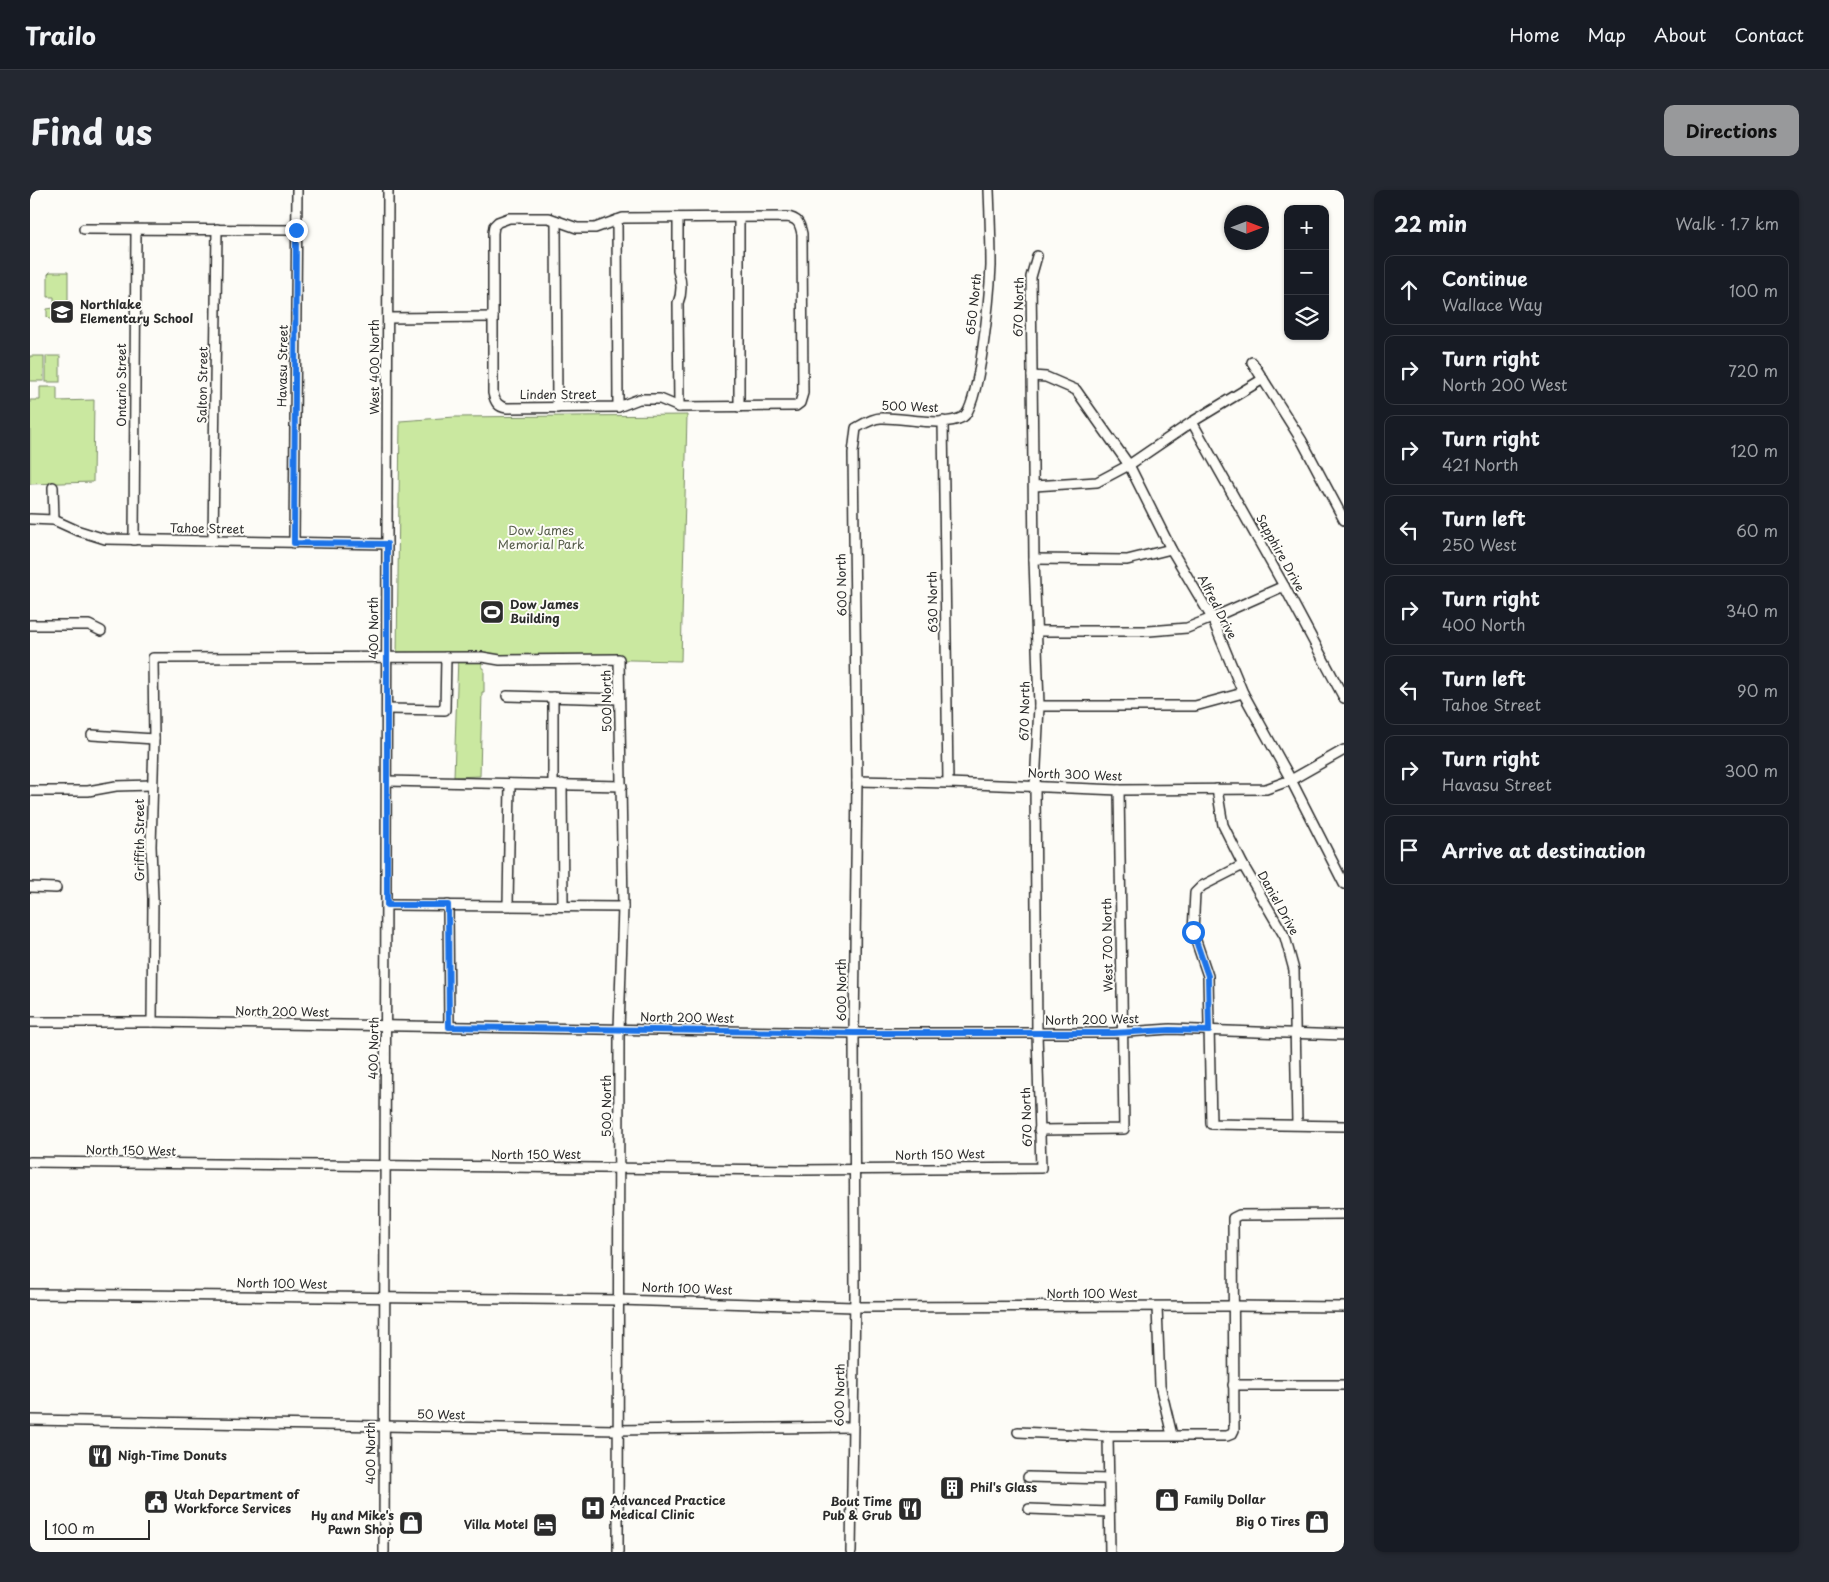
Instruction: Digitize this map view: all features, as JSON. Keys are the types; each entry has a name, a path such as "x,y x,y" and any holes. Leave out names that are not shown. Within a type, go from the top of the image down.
{"street":[{"name":"Havasu Street","path":"294,543 297,190"},
{"name":"West 400 North","path":"387,544 388,190"},
{"name":"650 North","path":"964,417 969,411 975,394 986,318 990,267 989,190"},
{"name":"Linden Street","path":"556,220 549,218 509,218 498,222 494,226 493,393 498,405 507,408 618,408 639,399 660,399 679,407 796,406 800,403 803,393 802,234 800,224 797,220 786,217 739,218"},
{"path":"557,408 556,220 577,228 594,228 622,218 739,218 739,407"},
{"path":"678,218 678,271 681,279 681,296 678,303 679,407"},
{"path":"617,220 618,408"},
{"path":"84,229 296,230"},
{"name":"Salton Street","path":"213,542 217,229"},
{"name":"Ontario Street","path":"134,540 136,230"},
{"name":"670 North","path":"1037,256 1031,277 1034,559 1038,706 1036,786 1037,1033 1041,1168"},
{"path":"388,318 493,317"},
{"path":"1252,362 1302,441 1344,520"},
{"name":"Alfred Drive","path":"1032,376 1046,377 1076,390 1129,465 1171,549 1212,618 1243,693 1291,780 1344,884"},
{"path":"1034,486 1097,482 1129,465 1192,422 1262,379"},
{"name":"500 West","path":"856,428 879,417 918,421 944,421 964,417"},
{"name":"630 North","path":"944,421 948,783"},
{"name":"Sapphire Drive","path":"1192,422 1344,698"},
{"name":"600 North","path":"851,1552 857,782 853,453 856,428"},
{"path":"53,487 54,520"},
{"name":"Tahoe Street","path":"30,518 54,520 76,530 105,539 387,544"},
{"name":"400 North","path":"384,1552 387,544"},
{"path":"1034,559 1127,560 1171,549"},
{"path":"1037,631 1149,631 1187,628 1284,586"},
{"path":"30,624 89,625 101,631"},
{"path":"386,657 446,657 445,710 387,709"},
{"name":"Griffith Street","path":"152,1022 153,658 386,657"},
{"name":"500 North","path":"446,657 490,657 500,660 620,659 622,907 617,1430 618,1552"},
{"path":"1038,706 1195,706 1243,693"},
{"path":"507,696 619,699"},
{"path":"554,698 563,906"},
{"path":"92,735 154,739"},
{"name":"North 300 West","path":"857,782 948,783 1119,790 1266,789 1291,780 1344,750"},
{"path":"387,781 622,786"},
{"path":"508,905 510,784"},
{"path":"30,791 88,791 116,786 152,785"},
{"name":"Daniel Drive","path":"1217,789 1223,825 1243,865 1285,937 1294,970 1297,1124"},
{"name":"West 700 North","path":"1039,1130 1124,1129 1119,790"},
{"path":"1243,865 1202,886 1195,893 1193,932 1208,976 1211,1124 1344,1126"},
{"path":"30,887 56,888"},
{"path":"387,905 622,907"},
{"path":"448,905 449,1027"},
{"name":"North 200 West","path":"30,1022 152,1022 854,1033 1037,1033 1170,1030 1344,1035"},
{"name":"North 150 West","path":"30,1162 797,1170 1041,1168"},
{"path":"1018,1432 1108,1436 1227,1436 1232,1434 1234,1430 1232,1218 1239,1214 1344,1214"},
{"name":"North 100 West","path":"30,1294 618,1300 854,1307 1344,1307"},
{"path":"1157,1307 1160,1385 1172,1435"},
{"path":"1233,1385 1344,1385"},
{"name":"50 West","path":"30,1420 617,1430 852,1427"},
{"path":"1108,1436 1110,1552"},
{"path":"1028,1477 1109,1479"},
{"path":"1029,1509 1109,1512"}],"green space":[{"path":"50,272 68,272 68,319 49,319 47,317 47,309 54,308 54,297 48,297 48,274"},
{"path":"30,356 44,356 44,381 30,381"},
{"path":"46,356 60,356 60,382 46,382"},
{"path":"40,387 57,387 57,401 94,400 93,482 30,484 30,400 40,400"},
{"name":"Dow James Memorial Park","path":"687,415 681,661 482,657 484,692 482,692 480,776 454,777 458,656 397,655 400,421 455,417"}],"place":[{"name":"Northlake Elementary School","path":"62,312"},
{"name":"Dow James Building","path":"492,612"},
{"name":"Nigh-Time Donuts","path":"100,1456"},
{"name":"Phil's Glass","path":"952,1488"},
{"name":"Family Dollar","path":"1167,1500"},
{"name":"Utah Department of Workforce Services","path":"156,1502"},
{"name":"Advanced Practice Medical Clinic","path":"593,1508"},
{"name":"Bout Time Pub & Grub","path":"910,1509"},
{"name":"Big O Tires","path":"1317,1522"},
{"name":"Hy and Mike's Pawn Shop","path":"411,1523"},
{"name":"Villa Motel","path":"545,1525"}],"route":[{"path":"296,230 294,543 387,544 387,905 448,905 449,1027 854,1033 1209,1031 1208,976 1193,932"}]}
